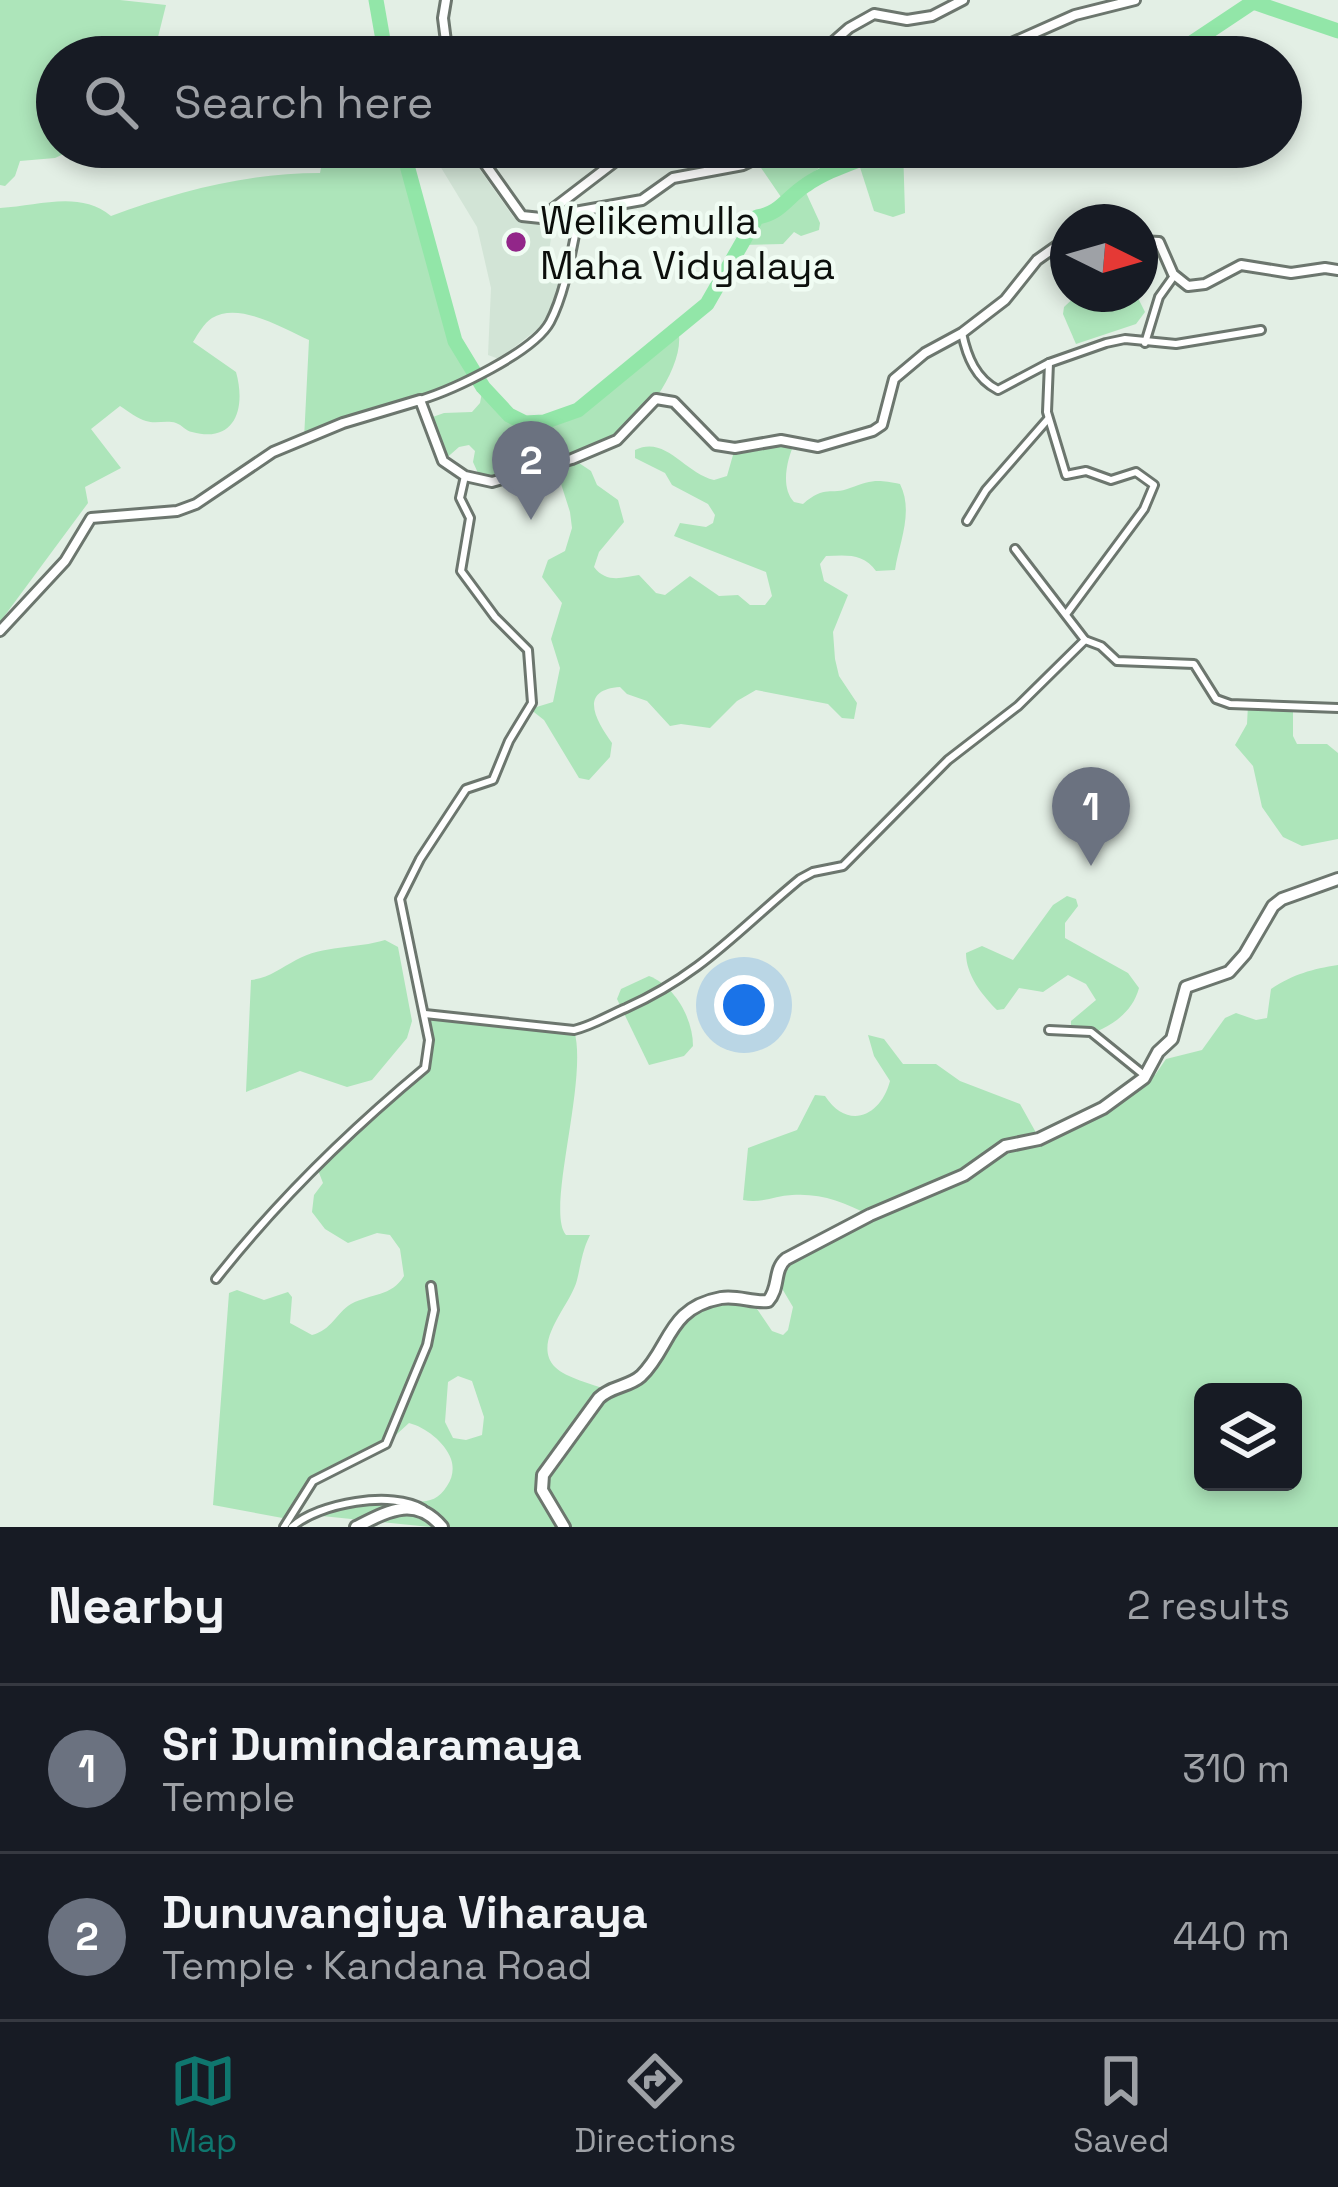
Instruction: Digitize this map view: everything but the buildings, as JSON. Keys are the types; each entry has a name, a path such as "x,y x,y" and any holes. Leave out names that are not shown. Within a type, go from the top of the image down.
{"main road":[{"path":"564,1527 542,1490 543,1475 599,1398 641,1376 668,1331 687,1313 727,1297 768,1301 786,1259 964,1174 1005,1146 1082,1122 1144,1075 1172,1040 1186,987 1229,971 1282,899 1338,879"},
{"path":"356,1527 395,1511 426,1511 442,1527"}],"street":[{"path":"445,36 446,0"},
{"path":"840,36 874,14 907,20 932,16 963,0"},
{"path":"1029,36 1075,16 1135,0"},
{"path":"488,168 522,216 541,218 642,200 673,178 727,168"},
{"path":"541,218 606,168"},
{"path":"0,631 65,561 91,518 177,511 196,504 273,452 456,385 524,347 550,324 580,211"},
{"path":"1158,242 1174,276 1188,286 1205,284 1241,265 1291,273 1338,270"},
{"path":"420,400 443,461 465,476 492,482 572,459 617,440 656,399 674,402 716,446 735,448 781,440 818,448 880,426 894,379 1005,300 1050,251"},
{"path":"1145,343 1159,297 1174,276"},
{"path":"962,333 967,356 995,389 1106,343 1125,339 1191,343 1261,330"},
{"path":"1049,363 1048,419 1069,477 1086,471 1111,480 1136,472 1154,485 1144,509 1067,614"},
{"path":"967,521 986,490 1048,419"},
{"path":"216,1279 266,1216 316,1165 425,1067 429,1040 400,899 466,789 493,780 534,696 524,643 495,617 460,572 470,518 460,498 465,476"},
{"path":"1015,549 1085,640 1117,661 1194,664 1216,699 1230,704 1338,708"},
{"path":"424,1014 574,1030 596,1025 654,997 702,965 800,879 843,866 948,760 1018,706 1085,640"},
{"path":"1048,1030 1091,1032 1144,1075"},
{"path":"288,1527 313,1481 386,1444 427,1345 434,1310 431,1286"},
{"path":"288,1527 312,1514 365,1501 410,1501 426,1511"}],"shaded area":[{"name":"Welikemulla Maha Vidyalaya","path":"441,168 479,168 514,218 554,220 548,257 563,271 548,321 499,359 488,355 491,288 477,227"}],"green space":[{"path":"0,0 120,0 166,5 158,36 36,36 36,160 20,161 15,176 0,185"},
{"path":"321,168 408,168 455,341 476,375 433,396 304,439 309,340 248,315 212,318 193,342 236,372 240,398 234,420 219,433 207,434 172,422 146,421 120,406 91,429 121,468 85,487 88,503 0,622 0,208 72,202 111,216 214,185 320,173"},
{"path":"761,168 819,168 781,197"},
{"path":"860,168 904,168 905,213 893,217 874,211"},
{"path":"803,186 819,230 801,236 794,232 783,244 740,245 757,217 773,215"},
{"path":"1145,312 1136,324 1076,344 1063,314"},
{"path":"678,329 670,374 639,420 616,440 573,459 618,500 624,522 599,552 594,567 614,578 639,575 656,593 665,595 690,576 719,596 738,595 750,605 765,605 772,596 766,572 674,536 680,523 706,527 715,515 708,504 672,485 665,473 635,458 635,450 656,447 714,480 727,476 735,448 795,442 786,481 794,502 803,504 823,492 869,482 900,484 906,516 895,570 876,571 866,561 847,556 826,556 820,564 824,581 848,595 833,632 839,676 857,703 854,719 842,718 828,704 756,690 737,701 710,728 670,726 647,701 620,687 607,689 598,694 594,708 612,743 610,757 589,780 579,778 544,720 530,709 553,702 560,668 551,639 562,603 542,577 548,560 565,551 572,528 555,465 482,482 473,462 475,451 469,445 443,461 427,419 472,412 480,403 483,387 509,415 529,422 551,420 598,395"},
{"path":"1248,705 1293,708 1297,744 1327,744 1338,753 1338,839 1302,846 1283,837 1262,807 1253,766 1235,745 1247,724"},
{"path":"1067,896 1076,899 1078,906 1065,923 1065,938 1128,973 1139,988 1117,1020 1081,1037 1071,1031 1071,1021 1096,1000 1086,984 1068,975 1043,992 1019,988 1004,1009 997,1010 976,984 966,953 982,946 1013,960 1053,905"},
{"path":"385,940 398,947 412,1021 407,1038 372,1080 347,1087 300,1071 246,1092 251,980 317,952"},
{"path":"1338,965 1338,1527 430,1527 312,1515 368,1502 428,1501 441,1493 452,1472 448,1453 434,1436 409,1423 386,1444 313,1481 288,1519 213,1505 229,1293 237,1290 264,1300 288,1292 292,1297 290,1323 312,1335 351,1304 387,1291 404,1276 400,1249 390,1235 377,1233 348,1243 325,1229 312,1212 314,1195 323,1183 316,1165 425,1067 429,1054 425,1014 574,1030 576,1079 561,1221 566,1235 590,1235 577,1280 547,1346 560,1371 607,1390 641,1376 668,1331 710,1301 751,1300 772,1331 783,1335 788,1330 793,1307 777,1280 780,1265 869,1215 813,1195 743,1200 748,1148 797,1130 815,1095 825,1096 834,1107 853,1116 872,1110 890,1081 874,1056 868,1035 884,1039 903,1064 936,1064 960,1081 1020,1104 1039,1138 1082,1122 1144,1075 1155,1075 1166,1059 1202,1050 1225,1018 1236,1013 1256,1020 1267,1018 1271,989 1311,970","holes":["458,1376 472,1381 484,1417 482,1435 453,1438 445,1422 448,1382"]},
{"path":"649,976 667,987 681,1005 693,1046 684,1056 649,1065 617,999 621,989"}],"waterway":[{"path":"376,0 382,36"},
{"path":"1202,36 1253,2 1338,31"},
{"path":"408,168 455,341 483,387 509,415 525,423 578,410 707,304 757,217 778,209 799,190 838,168"}],"place":[{"name":"Welikemulla Maha Vidyalaya","path":"516,242"},
{"name":"Dunuvangiya Viharaya","path":"531,520"},
{"name":"Sri Dumindaramaya","path":"1091,866"}]}
